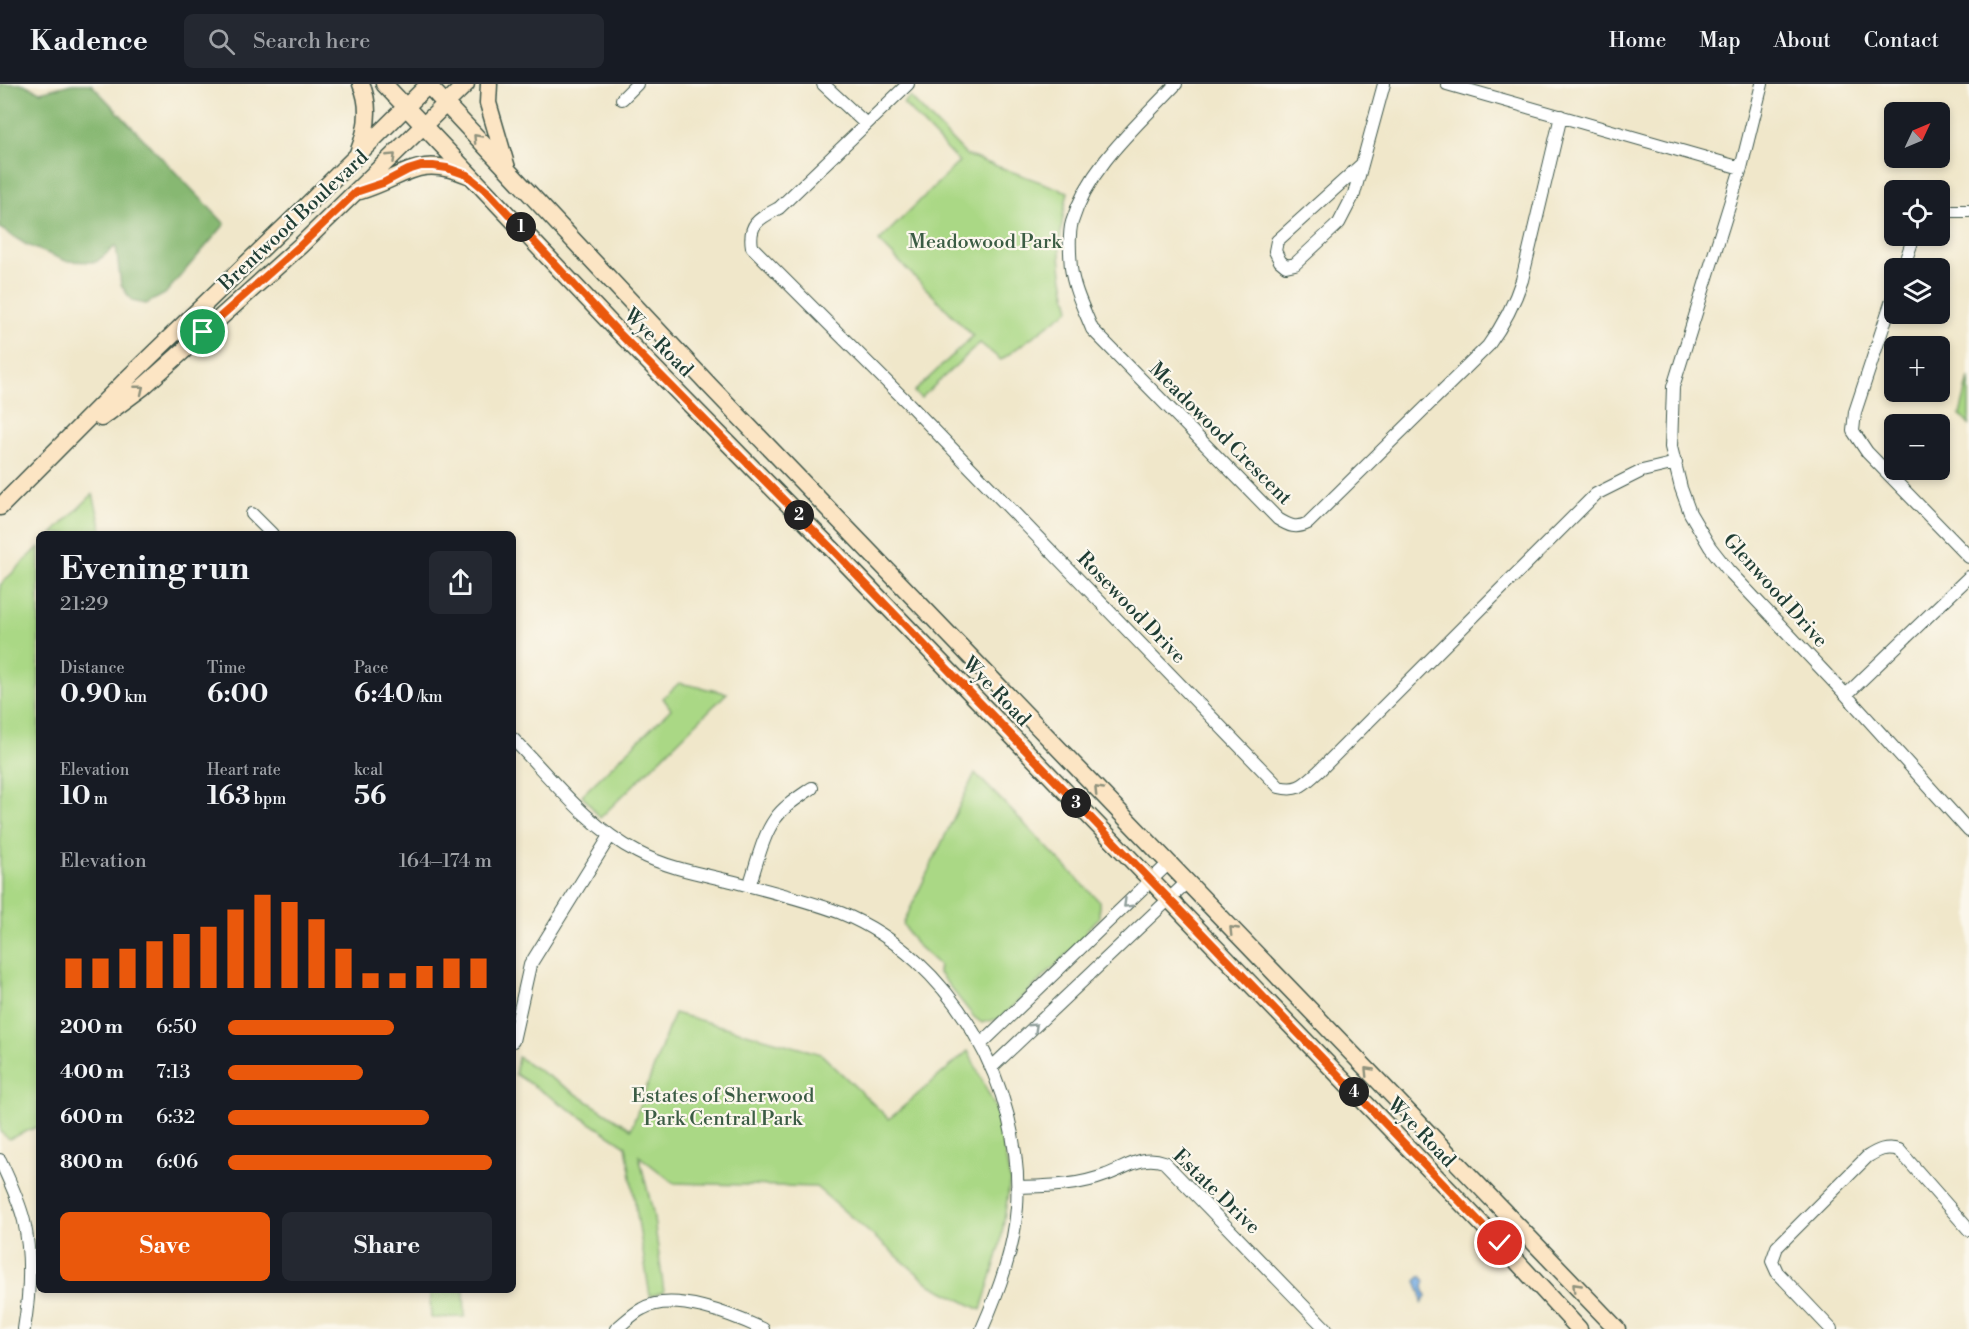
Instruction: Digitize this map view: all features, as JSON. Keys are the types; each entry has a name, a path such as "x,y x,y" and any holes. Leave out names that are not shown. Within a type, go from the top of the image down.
{"main road":[{"path":"357,155 363,140 367,110 366,94 361,84"},
{"name":"Wye Road","path":"384,84 616,330 833,550 1500,1243 1579,1329"},
{"name":"Brentwood Boulevard","path":"60,449 142,387 301,245 356,192 414,115 428,84"},
{"name":"Wye Road","path":"428,84 685,360 1617,1329"},
{"name":"Brentwood Boulevard","path":"0,507 129,377 357,155 414,115 445,104 466,84"},
{"path":"489,84 488,103 508,172"},
{"path":"301,245 341,187 414,115"},
{"path":"356,192 383,183 408,170 421,166 433,166 467,175 489,193"}],"street":[{"path":"622,99 637,84"},
{"path":"823,84 866,124"},
{"name":"Rosewood Drive","path":"908,84 779,208 758,219 753,229 752,247 918,413 1279,787 1291,790 1303,786 1596,494 1642,471 1676,463"},
{"name":"Meadowood Crescent","path":"1176,84 1111,153 1088,183 1071,224 1071,268 1076,292 1092,329 1278,519 1288,526 1299,528 1308,523 1472,362 1488,346 1502,326 1515,303 1522,280 1561,116"},
{"path":"1361,165 1277,241 1275,251 1280,261 1286,266 1295,264 1339,223 1354,194 1384,84"},
{"path":"1447,84 1741,168"},
{"name":"Glenwood Drive","path":"1762,84 1741,168 1673,387 1671,447 1681,488 1690,513 1710,547 1728,570 1846,695 1969,831"},
{"path":"1950,211 1969,211"},
{"path":"1884,324 1855,412 1853,431 1868,452 1969,557"},
{"path":"252,514 269,531"},
{"path":"1846,695 1969,577"},
{"path":"516,742 610,836 637,852 672,866 801,899 843,914 891,942 933,979 954,1004 981,1044 992,1068 1008,1116 1014,1146 1017,1187 1015,1220 1002,1283 982,1329"},
{"path":"749,886 768,831 776,818 788,805 812,788"},
{"path":"516,1028 530,965 610,836"},
{"path":"981,1044 1169,863"},
{"path":"992,1068 1187,882"},
{"path":"1831,1329 1777,1272 1772,1261 1777,1247 1867,1157 1879,1149 1899,1150 1969,1230"},
{"name":"Estate Drive","path":"1017,1187 1084,1182 1104,1176 1136,1161 1155,1159 1164,1162 1326,1329"},
{"path":"0,1160 24,1220 30,1293 24,1329"},
{"path":"616,1329 642,1309 658,1303 684,1304 720,1312 763,1329"}],"green space":[{"path":"0,84 24,84 40,92 72,84 91,84 225,224 165,294 146,304 132,301 121,285 116,246 96,262 66,261 27,245 0,228"},
{"name":"Meadowood Park","path":"910,97 966,155 1068,192 1060,251 1070,309 1001,360 980,343 921,398 914,392 973,336 879,241 959,162 903,103"},
{"path":"1969,378 1969,425 1960,415"},
{"path":"93,494 102,531 55,531"},
{"path":"36,550 36,1127 9,1139 0,1132 0,585"},
{"path":"679,683 727,693 600,818 582,795 671,709 663,698"},
{"path":"975,773 1099,901 1099,918 1086,930 1087,935 1001,1018 982,1023 974,1017 938,972 939,965 915,943 903,924"},
{"name":"Estates of Sherwood Park Central Park","path":"674,1013 821,1054 889,1119 968,1051 996,1109 1010,1180 1000,1247 981,1310 931,1285 816,1187 674,1183 639,1156 653,1212 664,1292 650,1296 626,1146 516,1075 518,1057 631,1129"},
{"path":"430,1293 464,1293 465,1317 431,1318"}],"water":[{"path":"1421,1276 1425,1281 1423,1287 1426,1297 1422,1303 1416,1281"}],"route":[{"path":"203,332 301,245 356,192 421,166 447,168 467,175 489,193 616,330 833,550 1500,1243"}]}
